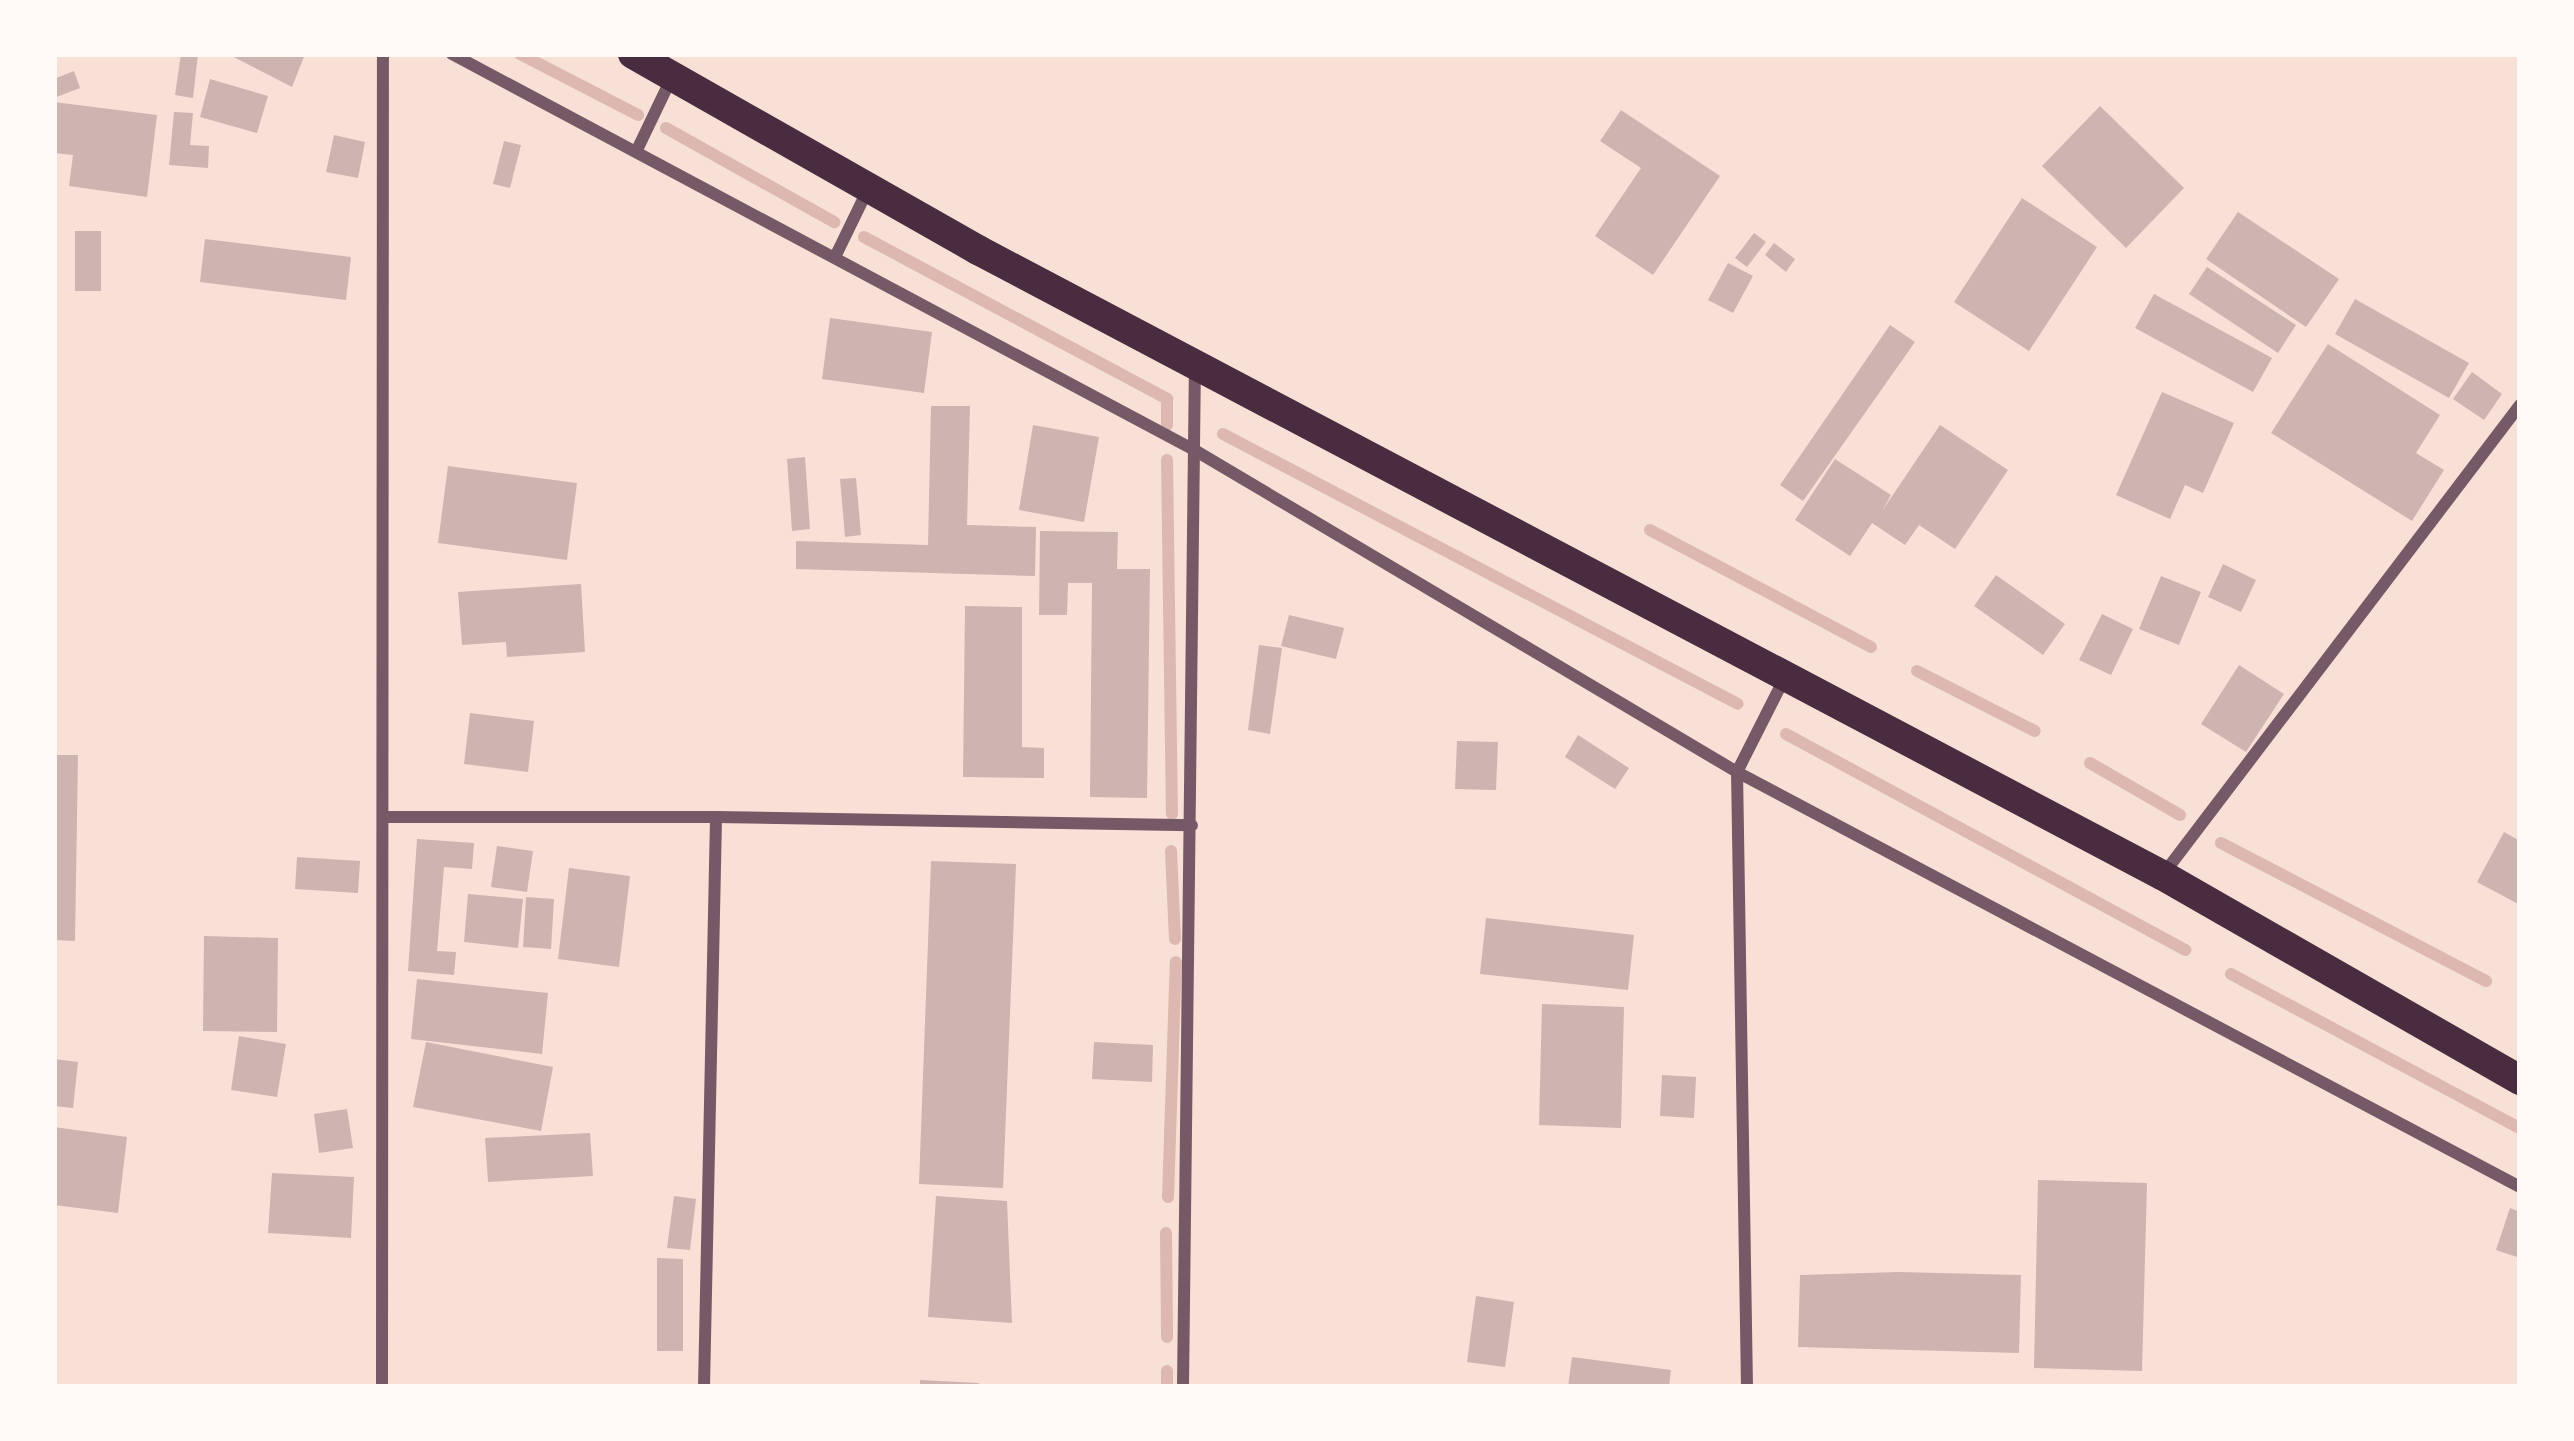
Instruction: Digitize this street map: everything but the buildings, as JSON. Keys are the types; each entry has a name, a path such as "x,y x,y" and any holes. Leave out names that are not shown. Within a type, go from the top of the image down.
{"main road":[{"path":"634,54 869,188 1783,681 2162,875 2520,1080"}],"street":[{"path":"382,1387 383,54"},
{"path":"452,54 1196,451 1737,772 2520,1187"},
{"path":"637,150 672,76"},
{"path":"836,255 869,188"},
{"path":"1183,1387 1195,363"},
{"path":"2162,875 2520,405"},
{"path":"1747,1387 1737,772 1783,681"},
{"path":"385,817 716,817 1192,826"},
{"path":"704,1387 716,817"}],"waterway":[{"path":"520,54 638,115"},
{"path":"666,128 834,222"},
{"path":"864,237 1167,399 1167,425"},
{"path":"1223,434 1738,704"},
{"path":"1167,460 1172,814"},
{"path":"1650,530 1871,647"},
{"path":"1917,671 2035,731"},
{"path":"1786,734 2185,950"},
{"path":"2090,763 2180,815"},
{"path":"2221,843 2486,981"},
{"path":"1171,851 1175,939"},
{"path":"1168,1197 1176,962"},
{"path":"2231,974 2520,1128"},
{"path":"1166,1233 1167,1337"},
{"path":"1167,1371 1167,1387"}]}
